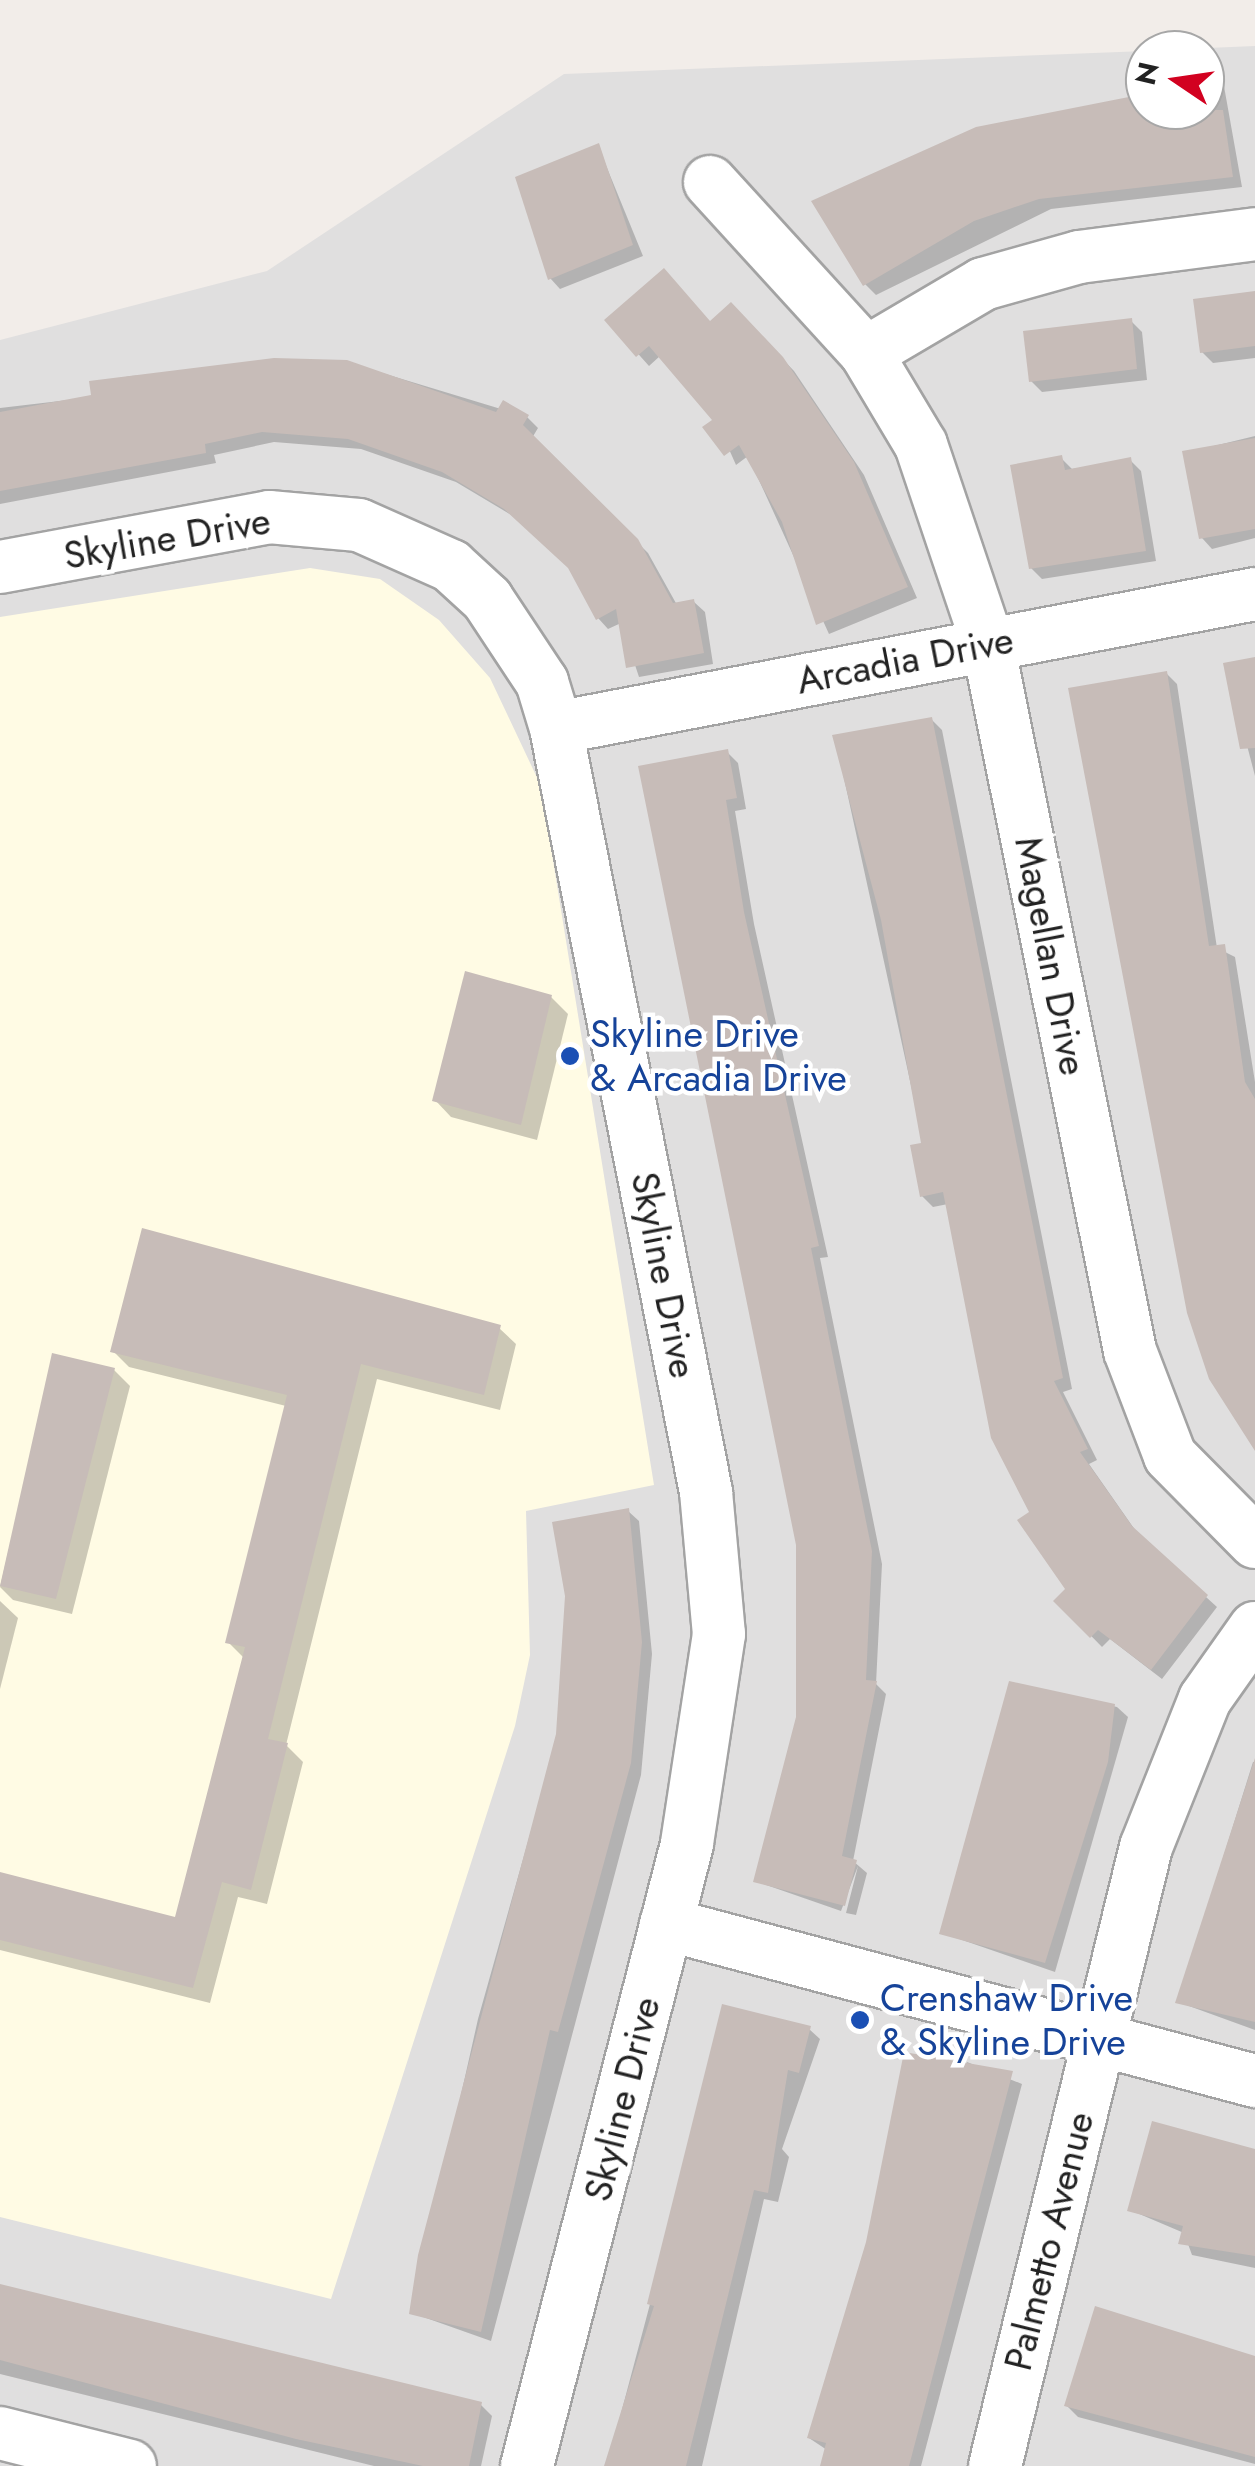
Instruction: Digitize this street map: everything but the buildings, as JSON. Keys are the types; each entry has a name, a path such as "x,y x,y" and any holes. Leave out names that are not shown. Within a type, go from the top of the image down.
{"street":[{"name":"Magellan Drive","path":"710,182 866,353 921,445 988,644 1130,1351 1170,1456 1255,1542"},
{"path":"866,353 983,284 1079,258 1255,234"},
{"name":"Skyline Drive","path":"0,567 269,517 359,524 451,566 488,599 542,682 556,728 716,1564 714,1704 666,1924 527,2466"},
{"name":"Arcadia Drive","path":"556,728 1255,594"},
{"name":"Palmetto Avenue","path":"1001,2465 1146,1847 1205,1698 1255,1628"},
{"path":"666,1924 1100,2034 1255,2082"},
{"path":"0,2433 130,2466"}],"shaded area":[{"path":"1255,46 1255,2466 0,2466 0,340 267,271 564,74 1125,52 1125,130 1225,130 1225,47"},
{"path":"310,568 380,579 439,620 490,678 541,786 654,1485 526,1511 530,1655 515,1726 331,2299 0,2217 0,617"}],"place":[{"name":"Skyline Drive & Arcadia Drive","path":"570,1056"},
{"name":"Crenshaw Drive & Skyline Drive","path":"860,2020"}]}
